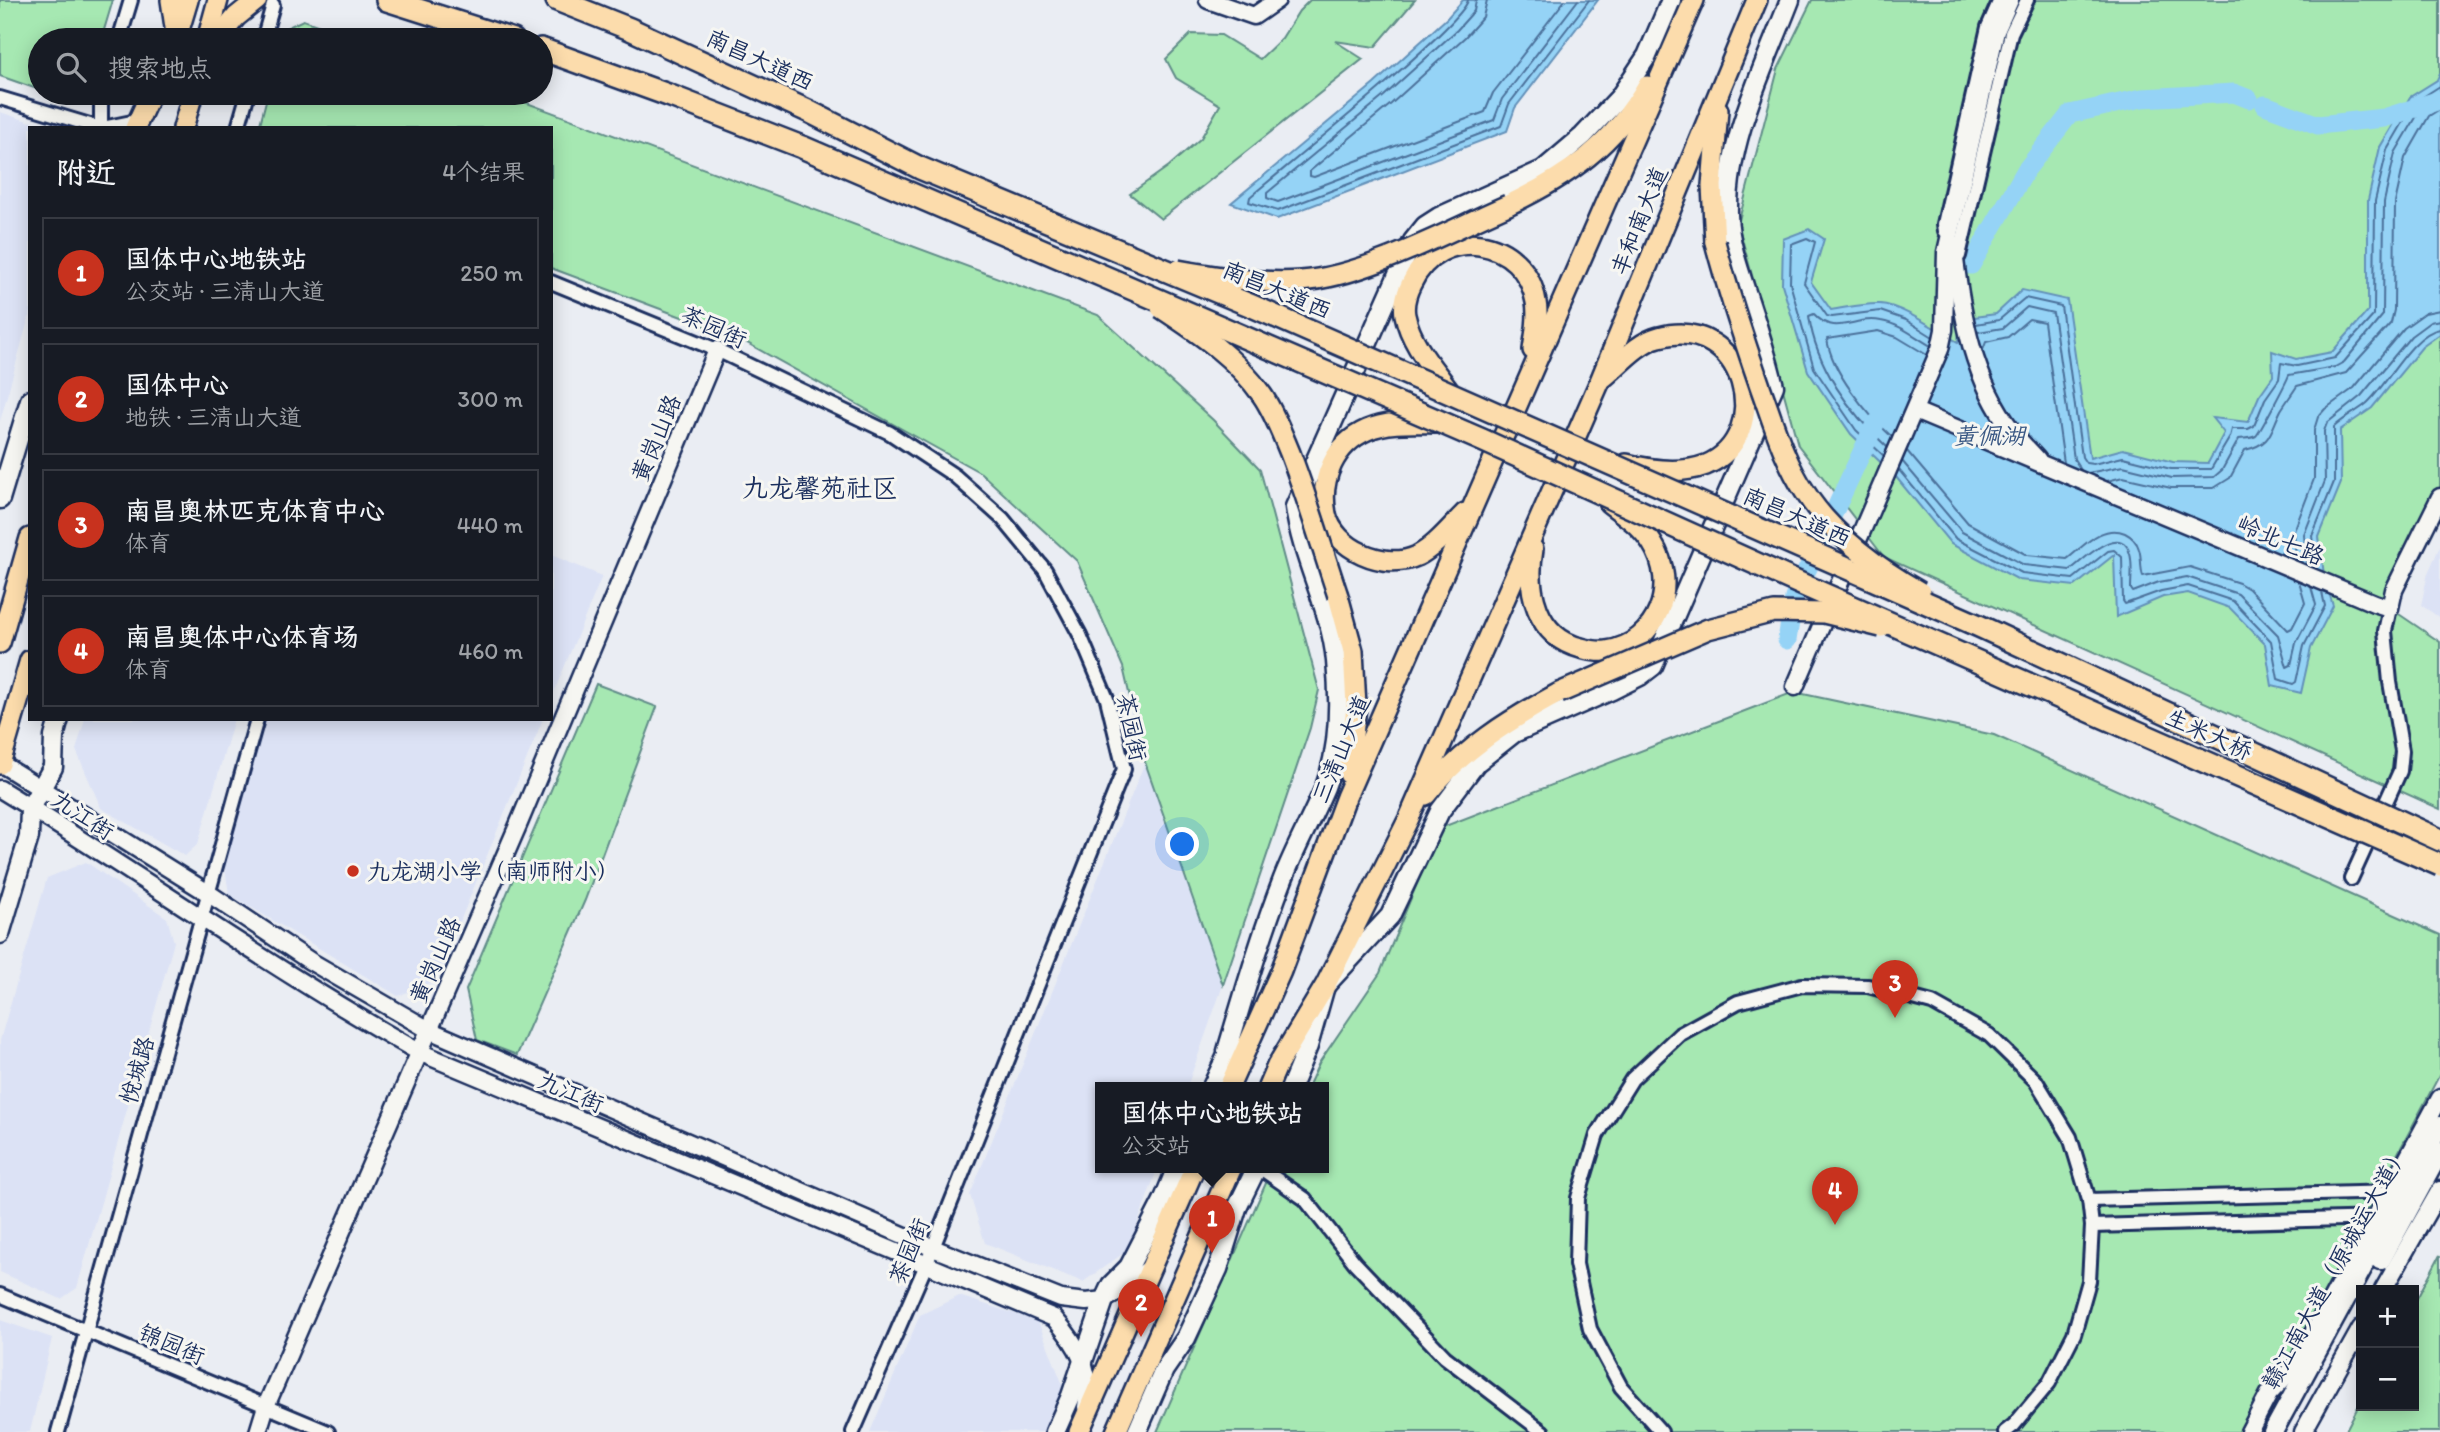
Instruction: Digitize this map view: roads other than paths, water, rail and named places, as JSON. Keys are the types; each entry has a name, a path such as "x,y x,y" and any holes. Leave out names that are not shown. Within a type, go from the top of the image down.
{"highway":[{"path":"387,0 475,28"},
{"name":"南昌大道西","path":"557,0 630,29 796,106 920,168 1069,228 1451,393 1979,626"},
{"path":"553,53 802,147 1441,423 1957,651"},
{"name":"生米大桥","path":"1979,626 2440,840"},
{"name":"生米大桥","path":"1957,651 2440,865"}],"main road":[{"path":"171,0 175,28"},
{"path":"180,28 188,0"},
{"path":"210,28 218,0"},
{"path":"1214,1082 1227,1051 1283,878 1325,787 1334,756 1338,717 1336,660 1327,621 1298,534 1295,507 1413,241 1425,226 1439,217 1543,170 1583,136 1619,99 1647,56 1671,0"},
{"name":"丰和南大道","path":"1504,433 1694,0"},
{"name":"丰和南大道","path":"1537,524 1600,381 1757,0"},
{"path":"1293,1082 1308,1046 1325,986 1391,916 1440,811 1476,763 1514,733 1612,690 1653,666 1774,386 1765,346 1736,261 1728,206 1730,171 1747,110 1790,0"},
{"path":"227,28 236,17 265,3"},
{"path":"1151,265 1230,279 1304,281 1334,276 1362,268 1508,205 1548,186 1576,168 1601,146 1643,93 1685,22"},
{"path":"1719,92 1712,186 1715,242 1730,299 1784,454 1805,492 1827,521 1862,553 1903,582 1979,626"},
{"path":"136,125 145,105"},
{"path":"185,126 190,105"},
{"path":"1451,393 1412,337 1405,314 1405,297 1414,277 1428,260 1463,245 1498,249 1513,258 1524,271 1536,303 1530,372"},
{"path":"1128,287 1205,337 1238,366 1263,397 1282,435 1338,596 1353,651 1356,706 1346,797"},
{"path":"1596,457 1646,469 1681,469 1706,465 1727,450 1738,434 1745,414 1740,377 1733,361 1712,342 1693,335 1657,337 1637,349 1600,381"},
{"path":"0,499 28,407"},
{"path":"1441,423 1392,424 1370,428 1350,439 1338,452 1329,470 1325,491 1326,515 1336,532 1352,548 1372,559 1394,561 1417,556 1441,537 1473,504"},
{"name":"三清山大道","path":"1231,1082 1281,971 1346,797 1504,433"},
{"path":"1537,524 1529,570 1536,608 1542,622 1553,633 1569,645 1607,651 1646,632 1657,618 1663,602 1661,562 1652,543 1635,523 1592,489"},
{"path":"1270,1082 1325,986 1409,818 1537,524"},
{"path":"0,643 28,545"},
{"path":"1409,818 1460,756 1511,719 1559,693 1708,629 1774,612 1824,613 1867,622 1957,651"},
{"path":"0,763 28,667"},
{"path":"0,934 29,837 30,808 53,767 54,737 58,721"},
{"path":"1227,1051 1281,971"},
{"name":"赣江南大道（原城运大道）","path":"2273,1432 2440,1126"},
{"name":"赣江南大道（原城运大道）","path":"2404,1191 2440,1152"},
{"path":"1055,1432 1071,1396 1104,1300 1111,1285 1129,1267 1175,1173"},
{"path":"1081,1429 1192,1173"},
{"path":"1116,1432 1230,1173"},
{"path":"1137,1432 1164,1370 1186,1338 1217,1269 1237,1208 1255,1173"},
{"path":"1155,1263 1164,1199"},
{"name":"赣江南大道（原城运大道）","path":"2365,1285 2390,1218"},
{"name":"赣江南大道（原城运大道）","path":"2285,1432 2356,1304"}],"street":[{"path":"123,28 131,0"},
{"path":"1208,0 1254,16 1277,0"},
{"path":"1951,258 1944,224 1988,27 2000,0"},
{"path":"1796,687 1940,349 1951,258 1996,31 2010,0"},
{"name":"岭北七路","path":"2020,0 2005,32 1951,258 1970,345 1991,398 2013,432 2042,465"},
{"path":"1951,258 2011,33 2027,0"},
{"path":"264,28 265,3"},
{"path":"0,98 95,126"},
{"path":"101,105 102,126"},
{"path":"239,126 245,105"},
{"name":"茶园街","path":"553,283 717,350 890,433 955,476 1003,519 1045,570 1080,635 1107,699 1124,769 933,1248 853,1432"},
{"name":"黄岗山路","path":"258,1432 266,1406 519,823 717,350"},
{"name":"岭北七路","path":"1915,411 2390,608"},
{"path":"2351,879 2400,771 2402,751 2390,682 2385,631 2394,590 2440,498"},
{"name":"悦城路","path":"58,1432 256,721"},
{"name":"九江街","path":"0,763 208,893 310,961 429,1030 933,1248 1061,1299 1086,1302 1104,1300"},
{"name":"九江街","path":"0,789 268,962 419,1052 1054,1318 1073,1340 1087,1373 1089,1390 1081,1429"},
{"path":"1661,1432 1621,1387 1590,1329 1576,1264 1578,1198 1597,1135 1632,1079 1680,1034 1738,1002 1802,985 1868,986 1931,1003 1989,1035 2036,1081 2070,1137 2089,1200 2092,1226 2089,1281 2074,1334 2049,1383 2005,1432"},
{"path":"2249,1432 2269,1394 2296,1366 2390,1218 2404,1191 2440,1098"},
{"path":"1267,1173 1306,1199 1355,1263 1445,1357 1543,1432"},
{"path":"2386,1285 2440,1190"},
{"path":"2089,1200 2404,1191"},
{"path":"2092,1226 2390,1218"},
{"path":"1104,1300 1125,1289 1155,1263"},
{"name":"锦园街","path":"0,1295 328,1432"},
{"path":"2303,1432 2356,1337"}],"water":[{"path":"1463,0 1598,0 1515,108 1507,131 1277,219 1231,203 1374,84 1447,18"},
{"name":"黄佩湖","path":"2440,73 2440,334 2422,347 2372,408 2340,430 2341,483 2319,537 2324,575 2333,606 2311,648 2301,693 2272,686 2265,644 2230,608 2188,593 2163,597 2116,617 2114,555 2075,586 2019,580 1951,544 1896,477 1851,434 1808,371 1782,284 1783,239 1809,229 1824,239 1811,282 1831,310 1868,304 1889,305 1958,342 1960,319 1996,314 2022,290 2067,300 2090,458 2123,449 2173,462 2208,463 2224,433 2212,418 2248,422 2259,396 2273,376 2272,351 2296,359 2332,352 2368,311 2368,200 2380,147 2410,97 2437,80"}],"waterway":[{"path":"1971,265 2026,170 2070,114 2142,98 2234,93 2249,99"},
{"path":"2265,105 2318,125 2384,118 2440,100"},
{"path":"1787,640 1794,598 1875,424"}],"place":[{"name":"九龙湖小学（南师附小）","path":"353,871"},
{"name":"南昌奥林匹克体育中心","path":"1895,1018"},
{"name":"南昌奥体中心体育场","path":"1835,1225"},
{"name":"国体中心地铁站","path":"1212,1253"},
{"name":"国体中心","path":"1141,1337"}],"district":[{"name":"九龙馨苑社区","path":"820,488"}]}
